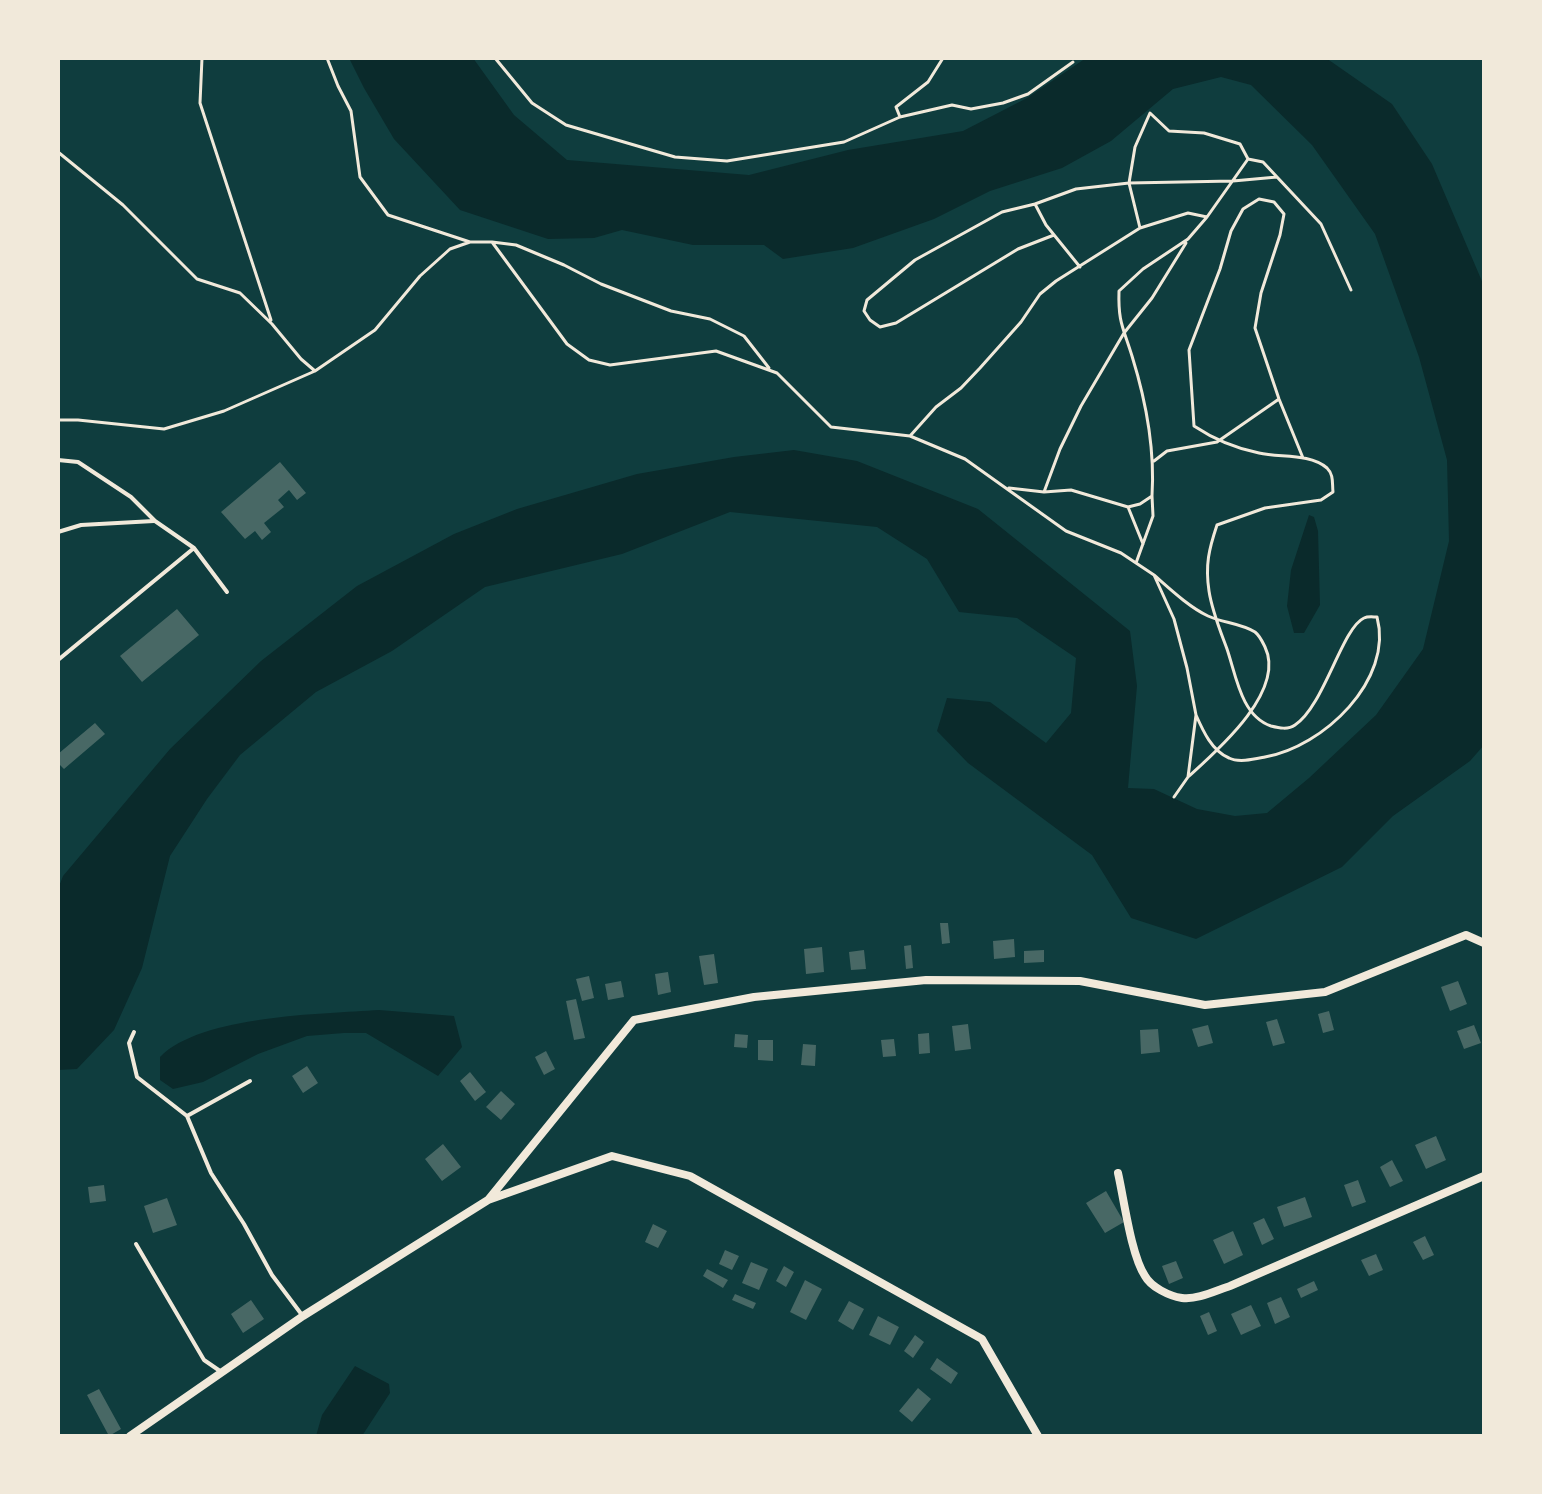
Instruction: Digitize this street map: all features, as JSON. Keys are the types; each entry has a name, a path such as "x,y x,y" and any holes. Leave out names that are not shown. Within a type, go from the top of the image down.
{"street":[{"path":"488,1200 634,1020 754,997 926,980 1080,981 1205,1005 1325,992 1466,935 1484,943"},
{"path":"130,1436 303,1316 488,1200 612,1156 690,1176 982,1339 1038,1436"},
{"path":"1118,1173 1136,1252 1145,1277 1160,1290 1182,1298 1230,1286 1484,1176"}],"lane":[{"path":"58,460 78,462 131,497 155,521 194,548 227,592"},
{"path":"58,532 81,525 155,521"},
{"path":"58,660 194,548"},
{"path":"134,1032 129,1043 137,1077 187,1116 211,1173 272,1275 303,1316"},
{"path":"187,1116 250,1081"},
{"path":"136,1244 204,1360 220,1371"}],"path":[{"path":"202,58 200,103 272,324"},
{"path":"327,58 351,111 360,177 388,215 470,242 516,245 601,284 671,311 710,319 744,336 769,369 799,392 831,427 910,436 965,459 1066,531 1121,553 1207,616 1239,624 1258,634 1267,652 1271,673 1250,710 1217,750 1188,777 1174,797"},
{"path":"495,58 532,103 566,125 675,157 727,161 844,142 900,117 952,105 971,109 1003,103 1028,94 1073,62"},
{"path":"900,117 896,107 928,82 943,58"},
{"path":"1140,228 1129,183 1135,147 1150,113 1169,131 1204,133 1240,144 1248,159"},
{"path":"58,152 123,205 197,279 240,293 315,371"},
{"path":"1248,159 1263,162 1321,224 1351,290"},
{"path":"1044,492 1081,406 1124,333 1152,298 1188,239 1248,159"},
{"path":"1054,235 1018,249 896,323 880,327 864,311 867,300 915,260 1002,212 1076,189 1129,183 1277,177"},
{"path":"1154,575 1174,619 1196,715 1206,737 1217,750 1231,759 1252,760 1297,749 1328,729 1352,704 1366,681 1378,642 1380,630 1377,617 1365,618 1352,628 1332,673 1295,726 1280,729 1264,723 1250,710 1240,689 1209,591 1207,555 1217,525 1265,508 1321,500 1333,492 1332,475 1325,466 1303,458 1261,454 1217,442 1194,426 1189,350 1231,231 1243,209 1259,199 1274,202 1284,214 1261,293 1255,328 1303,458"},
{"path":"1035,204 1054,235 1080,267"},
{"path":"910,436 936,407 980,368 1021,322 1040,294 1056,281 1140,228 1188,213 1207,217"},
{"path":"1136,563 1153,516 1154,461 1132,357 1118,317 1119,291 1143,269 1188,239"},
{"path":"58,420 164,429 224,411 315,371 375,330 420,276 450,249 470,242"},
{"path":"492,242 567,344 589,360 610,365 716,351 769,369"},
{"path":"1154,461 1167,451 1217,442 1279,399"},
{"path":"1009,488 1044,492 1071,490 1128,507 1152,496"},
{"path":"1128,507 1143,544"},
{"path":"1188,777 1196,715"}],"water":[{"path":"349,58 473,58 514,115 567,160 749,175 848,150 963,131 1027,98 1086,58 1326,58 1392,104 1432,164 1484,286 1484,745 1470,761 1393,816 1342,867 1196,939 1131,918 1092,855 968,763 937,731 947,698 990,702 1046,743 1071,713 1076,658 1017,618 959,612 927,559 877,527 730,512 622,554 485,587 392,651 316,692 240,755 170,856 142,968 114,1030 77,1069 58,1070 58,889 63,876 170,749 261,661 357,586 454,534 517,509 637,474 794,450 857,461 978,509 1130,631 1137,686 1128,788 1154,789 1197,809 1235,816 1267,813 1309,778 1376,715 1423,649 1449,541 1447,460 1419,357 1375,234 1312,145 1251,85 1221,77 1173,89 1111,141 1062,168 990,191 934,219 853,248 783,259 764,245 693,245 622,230 594,238 548,239 460,210 394,139"},
{"path":"1309,515 1314,517 1318,531 1320,605 1304,633 1294,633 1287,606 1291,570"},
{"path":"379,1010 454,1016 462,1047 438,1076 366,1033 307,1036 258,1054 203,1082 173,1089 160,1080 160,1057 179,1043 204,1032 264,1019"},
{"path":"355,1366 389,1384 390,1393 362,1436 316,1436 322,1415"}],"building":[{"path":"280,462 306,493 297,500 289,490 278,500 284,507 264,523 271,532 262,540 255,531 245,539 221,512"},
{"path":"177,609 199,635 142,682 120,656"},
{"path":"95,723 105,734 64,769 58,763 58,754"},
{"path":"940,923 948,923 950,943 942,944"},
{"path":"1014,939 1015,957 994,959 993,941"},
{"path":"911,945 913,968 906,969 904,946"},
{"path":"822,947 824,972 806,974 804,949"},
{"path":"864,950 866,969 851,970 849,952"},
{"path":"1044,950 1044,962 1024,963 1024,951"},
{"path":"714,954 718,983 704,985 699,956"},
{"path":"668,972 671,992 658,995 655,974"},
{"path":"589,976 594,998 582,1001 576,979"},
{"path":"621,981 624,997 608,1000 605,984"},
{"path":"1458,981 1467,1004 1450,1011 1441,987"},
{"path":"576,999 585,1038 574,1040 566,1001"},
{"path":"1329,1011 1334,1030 1323,1033 1318,1014"},
{"path":"1277,1019 1285,1043 1273,1046 1266,1022"},
{"path":"968,1024 971,1049 955,1051 952,1026"},
{"path":"1208,1025 1213,1043 1198,1047 1192,1029"},
{"path":"1474,1025 1481,1043 1464,1049 1457,1031"},
{"path":"1158,1029 1160,1052 1141,1054 1140,1030"},
{"path":"929,1033 930,1053 919,1054 918,1034"},
{"path":"735,1034 748,1035 747,1048 734,1047"},
{"path":"894,1039 896,1056 883,1057 881,1040"},
{"path":"758,1040 773,1040 773,1061 758,1060"},
{"path":"803,1044 816,1045 815,1066 801,1065"},
{"path":"546,1051 555,1069 544,1075 535,1057"},
{"path":"307,1066 318,1083 303,1093 292,1076"},
{"path":"470,1072 486,1092 475,1101 460,1081"},
{"path":"501,1091 515,1104 501,1120 486,1107"},
{"path":"1436,1136 1446,1160 1426,1169 1415,1145"},
{"path":"443,1144 461,1167 442,1181 425,1159"},
{"path":"1392,1160 1403,1181 1390,1187 1380,1167"},
{"path":"1358,1180 1366,1202 1352,1207 1344,1185"},
{"path":"104,1185 106,1201 90,1203 88,1187"},
{"path":"1106,1191 1124,1222 1105,1233 1086,1203"},
{"path":"1305,1197 1312,1217 1284,1227 1277,1207"},
{"path":"167,1198 177,1225 153,1233 144,1206"},
{"path":"1264,1218 1274,1239 1262,1245 1253,1223"},
{"path":"653,1224 667,1231 658,1248 645,1242"},
{"path":"1233,1231 1243,1255 1224,1264 1213,1240"},
{"path":"1425,1236 1434,1255 1423,1260 1413,1242"},
{"path":"725,1250 739,1256 732,1270 719,1264"},
{"path":"1376,1254 1383,1270 1369,1276 1361,1260"},
{"path":"1176,1261 1183,1278 1169,1284 1162,1266"},
{"path":"751,1262 768,1269 759,1290 742,1283"},
{"path":"784,1266 794,1272 786,1287 776,1281"},
{"path":"707,1269 728,1280 723,1288 703,1276"},
{"path":"805,1280 822,1289 806,1320 790,1312"},
{"path":"1314,1281 1318,1290 1301,1298 1297,1289"},
{"path":"735,1294 756,1303 753,1309 732,1300"},
{"path":"1281,1297 1290,1317 1275,1324 1267,1303"},
{"path":"251,1300 264,1319 243,1333 231,1314"},
{"path":"849,1301 864,1309 853,1330 838,1321"},
{"path":"1251,1305 1261,1326 1241,1335 1231,1314"},
{"path":"1209,1312 1217,1331 1208,1335 1200,1316"},
{"path":"878,1316 899,1327 890,1345 869,1335"},
{"path":"915,1335 924,1342 913,1358 904,1351"},
{"path":"937,1358 958,1373 951,1384 930,1369"},
{"path":"918,1388 931,1399 912,1422 899,1411"},
{"path":"99,1389 121,1429 109,1436 87,1395"}]}
